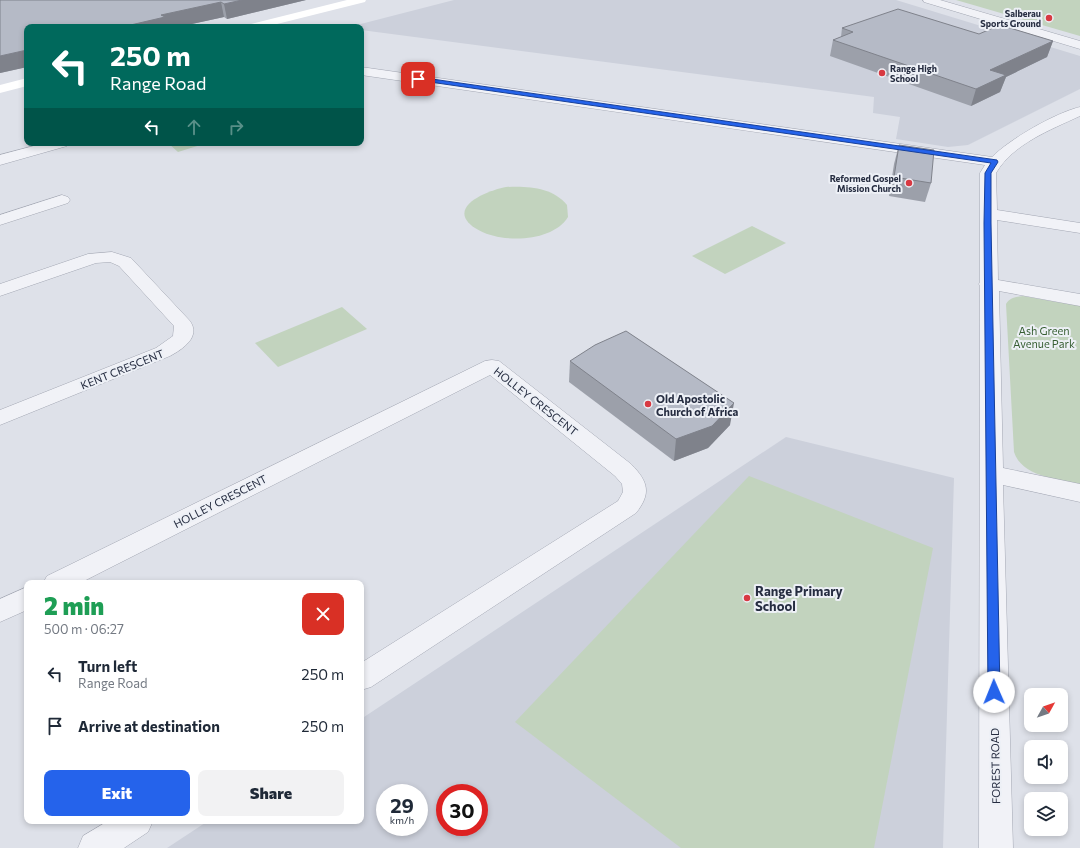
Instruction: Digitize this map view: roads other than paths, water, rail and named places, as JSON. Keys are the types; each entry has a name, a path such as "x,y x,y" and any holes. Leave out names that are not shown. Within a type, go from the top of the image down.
{"main road":[{"path":"263,24 361,0"},
{"path":"0,89 24,83"}],"street":[{"path":"928,0 1080,45"},
{"path":"364,71 994,162 1002,154 1021,142 1080,111"},
{"path":"0,160 51,146"},
{"name":"FOREST ROAD","path":"994,162 988,173 988,284 996,848"},
{"path":"0,220 62,200"},
{"path":"988,214 1080,228"},
{"name":"KENT CRESCENT","path":"0,290 85,260 103,256 112,257 125,262 185,329 183,337 179,343 163,352 0,418"},
{"path":"988,284 1080,300"},
{"name":"HOLLEY CRESCENT","path":"62,580 492,366 623,470 635,485 633,501 627,507 364,676"},
{"path":"991,474 1080,493"},
{"path":"0,611 24,599"},
{"path":"95,848 132,824"}],"place":[{"name":"Salberau Sports Ground","path":"1049,18"},
{"name":"Range High School","path":"882,73"},
{"name":"Reformed Gospel Mission Church","path":"909,183"},
{"name":"Old Apostolic Church of Africa","path":"648,404"},
{"name":"Range Primary School","path":"747,598"}],"park label":[{"name":"Ash Green Avenue Park","path":"1044,336"}]}
